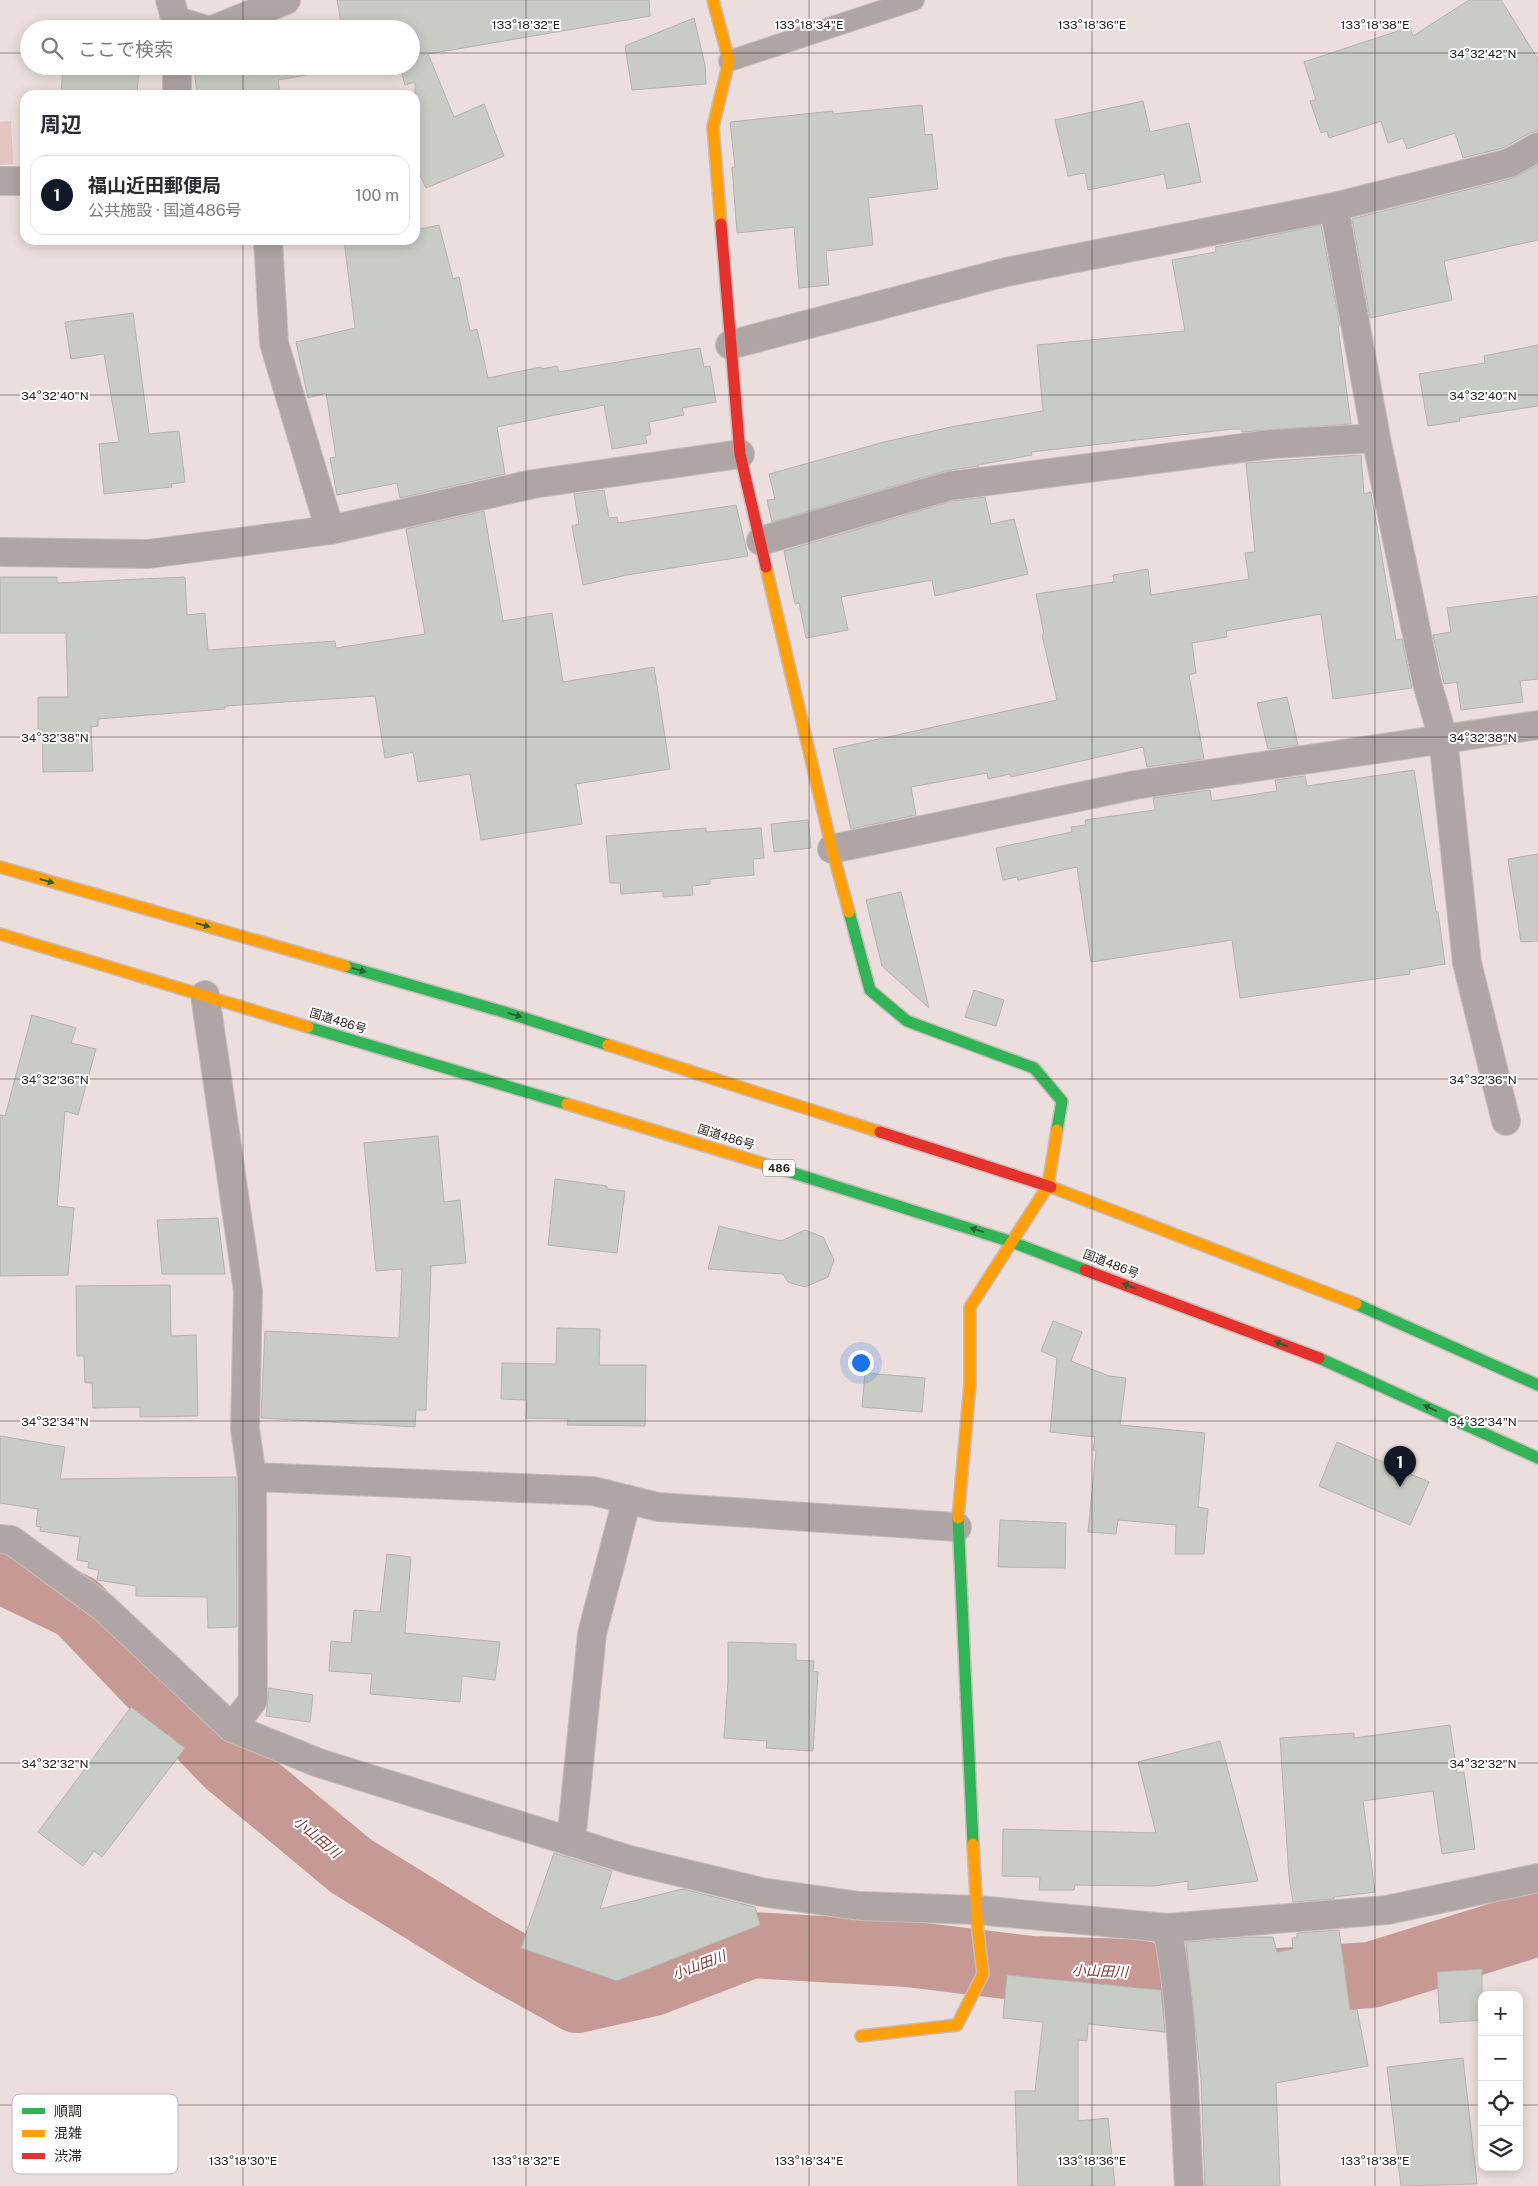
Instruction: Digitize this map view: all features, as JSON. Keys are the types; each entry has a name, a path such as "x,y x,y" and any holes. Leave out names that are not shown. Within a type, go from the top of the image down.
{"main road":[{"path":"713,0 729,61 713,127 740,454 832,849 870,990 907,1021 1034,1068 1062,1101 1048,1186 970,1307 970,1384 957,1527 977,1921 983,1974 957,2025 860,2036"},
{"path":"0,867 521,1017 1048,1186 1357,1304 1538,1385"},
{"name":"国道486号","path":"0,934 848,1189 1012,1242 1332,1363 1538,1458"}],"street":[{"path":"237,20 286,0"},
{"path":"177,75 178,90"},
{"path":"730,345 1006,272 1334,207 1509,163 1538,147"},
{"path":"0,181 20,181"},
{"path":"1334,207 1376,438 1426,682 1443,738 1467,963 1506,1122"},
{"path":"268,245 274,343 330,530"},
{"path":"761,541 949,486 1272,444 1376,438"},
{"path":"0,552 148,554 330,530 533,484 740,454"},
{"path":"832,849 1135,785 1538,724"},
{"path":"205,995 248,1291 245,1429 252,1477 253,1700 232,1728"},
{"path":"252,1477 593,1491 658,1508 957,1527"},
{"path":"571,1842 592,1634 627,1500"},
{"path":"0,1539 11,1540 102,1607 232,1728 319,1763 571,1842 630,1860 761,1892 977,1921 1167,1928 1387,1910 1538,1878"},
{"path":"1167,1928 1174,1965 1177,1998 1189,2186"}],"lane":[{"path":"729,61 914,0"}],"shaded area":[{"path":"11,121 13,164 0,165 0,122"}],"building":[{"path":"337,0 649,0 650,16 428,54 454,117 484,104 504,156 426,188 420,175 420,90 415,90 415,82 405,85 402,75 420,75 420,20 340,20"},
{"path":"1469,0 1501,0 1538,59 1538,131 1530,133 1503,148 1463,158 1455,133 1407,149 1403,138 1388,143 1381,121 1329,138 1327,131 1321,133 1310,101 1316,100 1304,62 1410,27 1413,36"},
{"path":"694,18 705,65 706,84 632,90 625,46"},
{"path":"62,75 138,75 137,90 61,90"},
{"path":"195,75 306,75 278,80 279,90 196,90"},
{"path":"1143,101 1150,132 1189,123 1201,182 1167,189 1164,174 1088,190 1085,173 1068,176 1055,120"},
{"path":"922,105 925,135 932,134 938,189 868,198 873,245 826,251 829,285 799,288 794,227 737,233 732,167 735,167 730,122 833,111 833,114"},
{"path":"1538,165 1538,240 1444,261 1452,300 1370,318 1352,219 1513,178"},
{"path":"439,225 453,279 459,277 470,331 477,329 488,378 541,367 542,369 557,366 559,372 700,348 704,367 710,366 716,402 682,408 684,415 649,422 651,434 645,436 647,443 612,449 604,405 497,427 505,474 400,498 397,483 337,495 330,458 336,457 326,393 308,398 296,342 355,328 345,245 420,245 420,229"},
{"path":"1321,225 1340,325 1338,326 1351,424 1242,432 1242,429 1233,429 1031,452 1032,455 945,471 772,522 767,500 775,499 769,474 884,442 951,427 1043,411 1037,345 1185,331 1172,260 1216,252 1215,247"},
{"path":"133,313 149,434 179,431 185,482 171,484 172,487 104,494 99,444 119,442 104,354 71,359 65,322"},
{"path":"1538,345 1538,406 1459,418 1460,421 1428,426 1419,374 1485,363 1484,356"},
{"path":"1361,455 1364,494 1371,492 1396,640 1402,639 1412,688 1333,699 1321,614 1226,631 1227,637 1192,643 1196,673 1189,675 1204,759 1147,767 1143,747 1011,777 1010,774 988,779 987,773 911,787 916,815 851,829 833,749 1057,700 1042,635 1044,634 1036,594 1114,582 1113,575 1148,569 1151,595 1249,579 1245,553 1255,552 1246,463"},
{"path":"604,490 609,518 617,517 618,523 736,505 748,556 627,575 583,585 572,526 579,524 574,494"},
{"path":"985,497 991,524 1014,519 1028,574 935,596 932,580 841,597 848,630 806,638 799,603 795,604 784,551 952,501"},
{"path":"484,511 503,621 552,613 563,682 654,667 670,769 576,784 582,824 481,840 470,774 418,782 413,752 385,758 375,696 225,706 225,709 98,719 98,726 91,727 93,771 43,772 42,729 38,729 38,697 68,697 66,633 0,633 0,577 57,577 57,583 185,577 187,615 205,613 208,650 335,641 336,648 425,634 406,529"},
{"path":"1538,596 1538,679 1520,681 1523,702 1461,710 1457,682 1444,684 1433,635 1451,632 1447,608"},
{"path":"1287,697 1298,745 1268,749 1257,703"},
{"path":"1414,770 1445,964 1409,970 1410,974 1240,998 1232,940 1091,962 1077,867 1018,880 1017,877 1003,880 996,848 1072,832 1071,827 1086,825 1085,820 1155,810 1153,798 1210,790 1212,801 1277,791 1275,780 1305,776 1307,786"},
{"path":"808,820 811,848 774,852 771,824"},
{"path":"706,828 706,832 761,828 764,858 753,859 754,875 710,879 710,884 692,886 693,895 663,897 663,891 621,894 620,883 610,883 606,836"},
{"path":"1538,854 1538,941 1521,942 1508,859"},
{"path":"901,892 929,1008 882,966 866,900"},
{"path":"974,990 1004,1000 996,1026 965,1017"},
{"path":"32,1015 76,1028 71,1043 96,1049 78,1115 65,1111 57,1206 74,1208 68,1275 0,1276 0,1115 5,1116"},
{"path":"438,1136 444,1202 460,1200 466,1263 431,1266 426,1410 416,1410 415,1427 261,1418 265,1331 399,1338 402,1269 376,1271 364,1143"},
{"path":"555,1179 607,1186 607,1189 625,1191 617,1253 548,1245"},
{"path":"218,1218 225,1274 162,1274 157,1220"},
{"path":"719,1226 781,1241 805,1230 823,1237 834,1260 828,1277 805,1287 788,1282 783,1274 708,1269"},
{"path":"170,1285 171,1336 196,1335 198,1416 140,1417 140,1407 93,1408 92,1383 85,1383 84,1356 77,1356 76,1286"},
{"path":"1053,1321 1082,1332 1071,1361 1109,1376 1126,1378 1120,1425 1205,1433 1198,1507 1208,1509 1204,1554 1175,1554 1176,1525 1118,1520 1116,1534 1088,1532 1096,1451 1093,1450 1095,1437 1050,1432 1057,1358 1041,1351"},
{"path":"557,1328 600,1329 599,1365 646,1365 645,1426 567,1425 568,1419 526,1418 527,1400 501,1399 502,1363 556,1364"},
{"path":"865,1373 925,1378 922,1412 862,1407"},
{"path":"0,1436 65,1447 60,1479 236,1477 237,1627 208,1628 207,1597 136,1596 136,1586 97,1580 99,1570 88,1568 89,1562 77,1560 80,1537 40,1531 41,1527 36,1526 38,1509 0,1503"},
{"path":"1337,1442 1429,1482 1410,1525 1319,1486"},
{"path":"1000,1520 1066,1523 1065,1568 998,1567"},
{"path":"387,1554 411,1557 405,1633 500,1642 495,1680 462,1676 460,1702 370,1694 372,1674 329,1671 331,1641 351,1643 354,1610 380,1612"},
{"path":"728,1642 796,1644 796,1660 814,1661 813,1671 818,1672 813,1751 766,1748 767,1741 724,1738 728,1680"},
{"path":"269,1688 313,1695 310,1722 266,1716"},
{"path":"131,1707 185,1748 102,1857 94,1851 83,1866 38,1832"},
{"path":"1450,1725 1457,1773 1464,1772 1475,1849 1442,1854 1433,1791 1363,1801 1375,1892 1334,1897 1334,1899 1293,1902 1289,1877 1280,1738 1354,1733 1354,1738"},
{"path":"1220,1741 1258,1881 1188,1890 1188,1881 1154,1886 1075,1885 1074,1890 1039,1890 1040,1877 1002,1876 1003,1829 1156,1833 1138,1762"},
{"path":"554,1853 612,1871 600,1909 683,1889 755,1907 760,1925 617,1981 521,1948"},
{"path":"1339,1930 1350,2010 1357,2009 1368,2066 1276,2083 1280,2186 1205,2186 1201,2080 1186,1942 1273,1937 1277,1952 1293,1949 1292,1938 1297,1938 1297,1933"},
{"path":"1482,1969 1482,1991 1478,1991 1478,2020 1440,2023 1437,1972"},
{"path":"1007,1975 1161,1990 1165,2032 1088,2024 1087,2041 1078,2040 1078,2121 1108,2118 1115,2186 1018,2186 1015,2091 1035,2091 1043,2022 1003,2018"},
{"path":"1463,2058 1477,2184 1401,2186 1387,2067"}],"waterway":[{"name":"小山田川","path":"0,1570 77,1607 227,1763 351,1866 489,1951 577,2000 653,1983 752,1945 908,1954 1031,1969 1133,1972 1203,1986 1371,1975 1538,1923"}],"traffic: fast":[{"path":"849,912 870,990 907,1021 1034,1068 1062,1101 1057,1130"},
{"path":"345,966 521,1017 608,1045"},
{"path":"308,1027 567,1104"},
{"path":"771,1166 1012,1242 1085,1270"},
{"path":"1356,1304 1538,1385"},
{"path":"1319,1358 1538,1458"},
{"path":"958,1518 973,1844"}],"traffic: slow":[{"path":"713,0 729,61 713,127 721,224"},
{"path":"766,567 832,849 849,912"},
{"path":"0,867 345,966"},
{"path":"0,934 308,1027"},
{"path":"608,1045 880,1132"},
{"path":"567,1104 771,1166"},
{"path":"958,1518 970,1384 970,1307 1048,1186 1057,1130"},
{"path":"1051,1187 1356,1304"},
{"path":"861,2036 957,2025 983,1974 978,1932 973,1844"}],"traffic: jam":[{"path":"721,224 740,454 766,567"},
{"path":"880,1132 1051,1187"},
{"path":"1085,1270 1319,1358"}],"place":[{"name":"福山近田郵便局","path":"1400,1487"}]}
